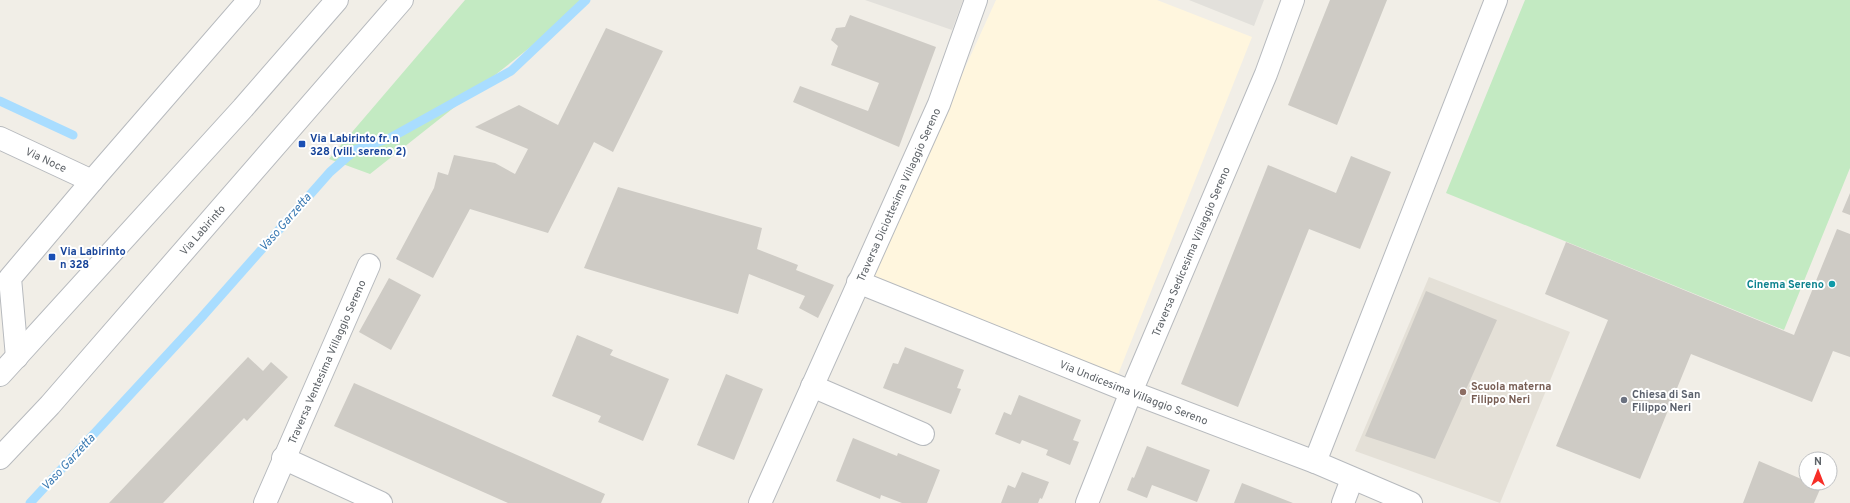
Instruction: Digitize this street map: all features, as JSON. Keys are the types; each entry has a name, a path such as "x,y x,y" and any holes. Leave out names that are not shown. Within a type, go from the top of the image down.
{"street":[{"path":"16,357 10,278 249,0"},
{"path":"0,375 243,108 337,0"},
{"name":"Via Labirinto","path":"0,458 55,399 402,0"},
{"name":"Traversa Diciottesima Villaggio Sereno","path":"760,503 939,104 976,0"},
{"name":"Traversa Sedicesima Villaggio Sereno","path":"1087,503 1131,392 1266,74 1293,0"},
{"path":"1315,462 1496,0"},
{"name":"Via Noce","path":"0,138 92,181"},
{"name":"Traversa Ventesima Villaggio Sereno","path":"265,503 283,458 369,265"},
{"name":"Via Undicesima Villaggio Sereno","path":"858,282 1131,392 1315,462 1411,503"},
{"path":"812,386 923,434"},
{"name":"Traversa Ventesima Villaggio Sereno","path":"283,458 381,503"},
{"path":"1343,503 1352,479"}],"shaded area":[{"path":"865,0 963,0 952,30"},
{"path":"996,0 1157,0 1252,37 1117,377 869,278"},
{"path":"1189,0 1264,0 1254,26"},
{"name":"Scuola materna Filippo Neri","path":"1429,277 1570,332 1500,503 1355,451"}],"green space":[{"path":"465,0 590,0 370,174 329,159"},
{"path":"1525,0 1850,0 1850,168 1784,330 1446,193"}],"building":[{"path":"1330,0 1387,0 1337,125 1288,105"},
{"path":"850,15 936,47 899,147 793,102 800,86 868,111 879,83 831,65 838,46 831,40 836,28 845,27"},
{"path":"606,28 663,51 613,152 594,142 548,233 470,209 433,278 396,259 434,188 438,172 448,175 454,155 495,163 515,174 528,149 475,127 519,105 558,125"},
{"path":"1351,156 1391,172 1360,249 1309,229 1238,407 1181,384 1268,165 1336,193"},
{"path":"618,187 762,228 757,249 798,265 796,270 834,285 818,318 799,308 805,296 749,274 738,314 584,268"},
{"path":"1850,193 1850,215 1842,212"},
{"path":"1837,229 1850,234 1850,357 1833,351 1812,402 1691,354 1640,479 1556,446 1608,320 1545,294 1566,242 1794,335"},
{"path":"389,278 421,295 391,350 359,332"},
{"path":"1426,291 1497,320 1435,459 1365,436"},
{"path":"577,335 613,350 610,355 669,379 643,441 598,422 601,416 552,396"},
{"path":"905,347 964,370 957,388 961,389 951,414 883,388 893,363 898,364"},
{"path":"248,357 263,371 271,362 288,377 247,421 244,418 163,503 109,503"},
{"path":"726,374 763,389 734,460 697,445"},
{"path":"354,383 605,494 601,503 508,503 334,426"},
{"path":"1019,395 1081,420 1073,440 1079,442 1070,465 1046,455 1048,450 1022,440 1020,444 995,434 1004,412 1011,415"},
{"path":"853,438 897,456 898,453 940,470 927,503 902,503 881,495 880,499 836,481"},
{"path":"1147,446 1210,470 1197,502 1152,485 1147,498 1127,490 1132,477 1134,478"},
{"path":"1759,461 1798,478 1798,491 1819,491 1814,503 1743,503"},
{"path":"1022,472 1049,482 1042,499 1040,498 1038,503 1001,503 1008,485 1015,488"},
{"path":"1242,483 1293,503 1234,503"}],"waterway":[{"name":"Vaso Garzetta","path":"30,503 201,318 330,172 355,150 390,138 511,71 586,0"},
{"path":"0,101 73,135"}],"place":[{"name":"Via Labirinto fr. n 328 (vill. sereno 2)","path":"302,144"},
{"name":"Via Labirinto n 328","path":"52,257"},
{"name":"Cinema Sereno","path":"1832,284"},
{"name":"Scuola materna Filippo Neri","path":"1463,392"},
{"name":"Chiesa di San Filippo Neri","path":"1624,400"}]}
